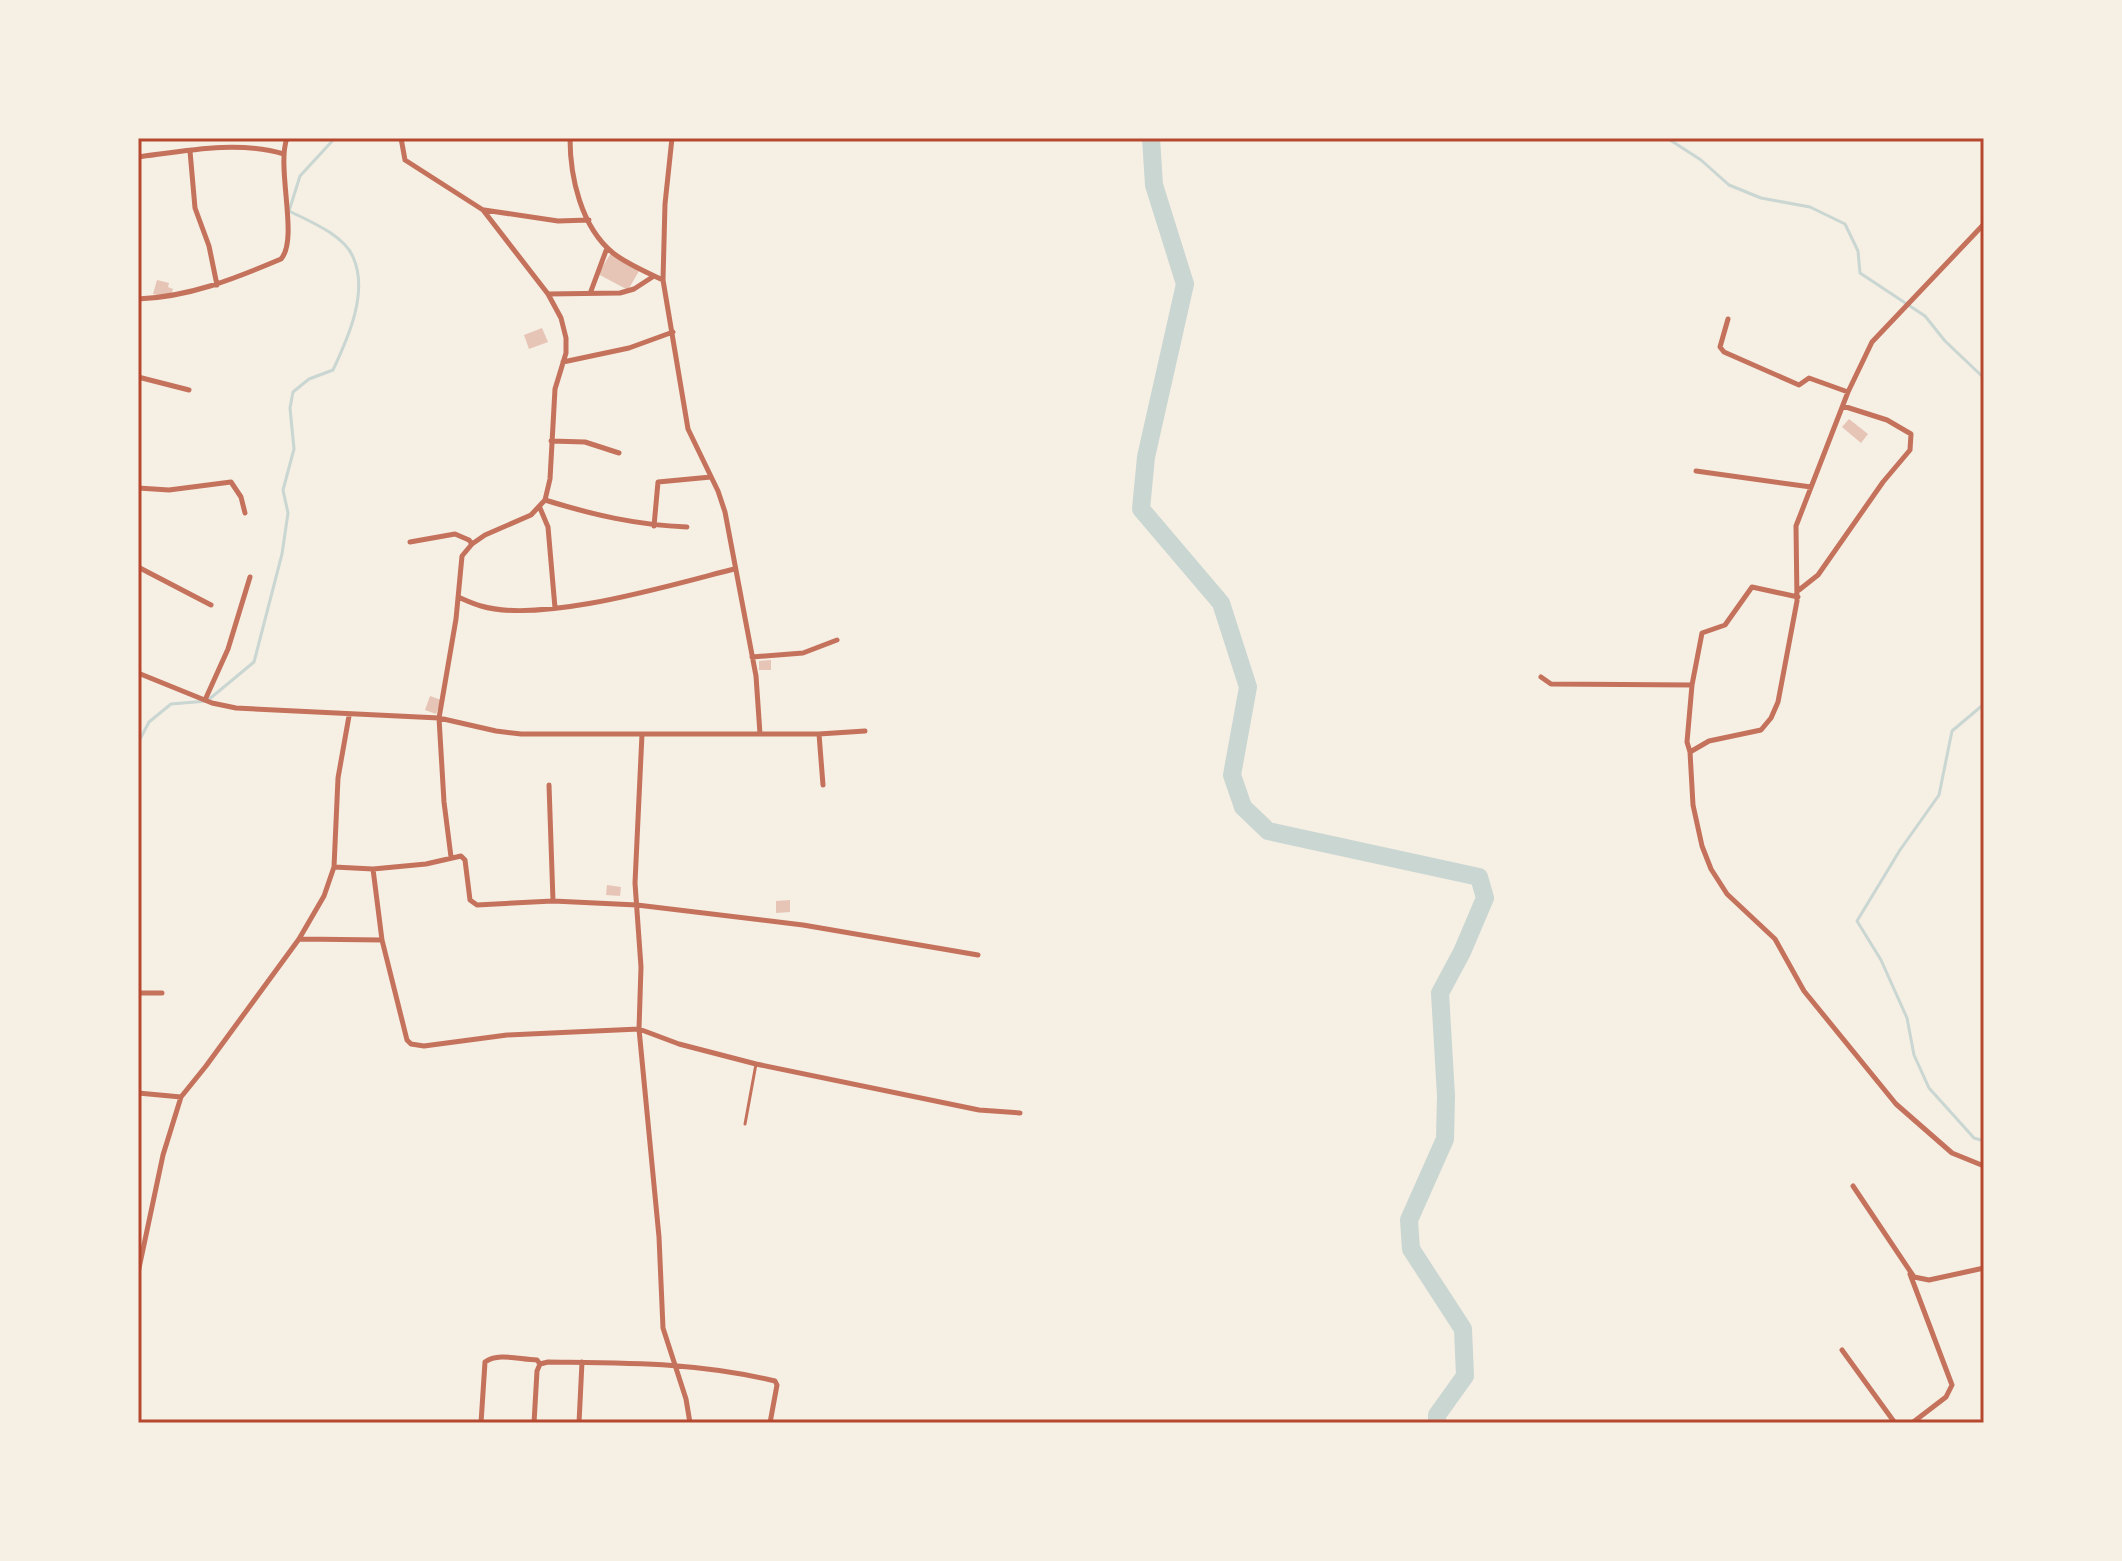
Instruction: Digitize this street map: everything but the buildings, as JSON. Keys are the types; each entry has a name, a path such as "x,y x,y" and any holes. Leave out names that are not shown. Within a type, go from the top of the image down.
{"street":[{"path":"138,299 171,298 217,285 281,259 286,254 289,244 284,154 287,138"},
{"path":"401,138 405,160 483,210 548,294 565,329 566,346 555,389 550,479 545,500 531,515 485,535 462,556 439,718 451,857"},
{"path":"570,138 572,173 589,220 607,248 663,280"},
{"path":"672,138 665,204 663,280 688,429 725,512 759,696 760,734"},
{"path":"138,157 190,151 264,149 284,154"},
{"path":"190,151 195,208 209,246 217,285"},
{"path":"483,210 558,221 589,220"},
{"path":"1690,752 1709,741 1751,733 1768,723 1778,702 1798,594 1796,526 1848,392 1872,342 1984,224"},
{"path":"591,291 607,248"},
{"path":"548,294 591,291 620,293 634,289 654,276"},
{"path":"1728,319 1720,347 1724,352 1799,385 1809,378 1848,392"},
{"path":"563,362 629,348 673,332"},
{"path":"138,377 189,390"},
{"path":"1798,594 1818,575 1912,444 1911,434 1887,420 1843,406"},
{"path":"551,441 585,442 619,453"},
{"path":"1696,471 1811,487"},
{"path":"654,526 658,482 711,477"},
{"path":"138,488 169,490 231,482 241,497 245,513"},
{"path":"545,500 609,519 687,527"},
{"path":"540,508 548,527 555,608"},
{"path":"410,542 455,534 472,544"},
{"path":"138,567 211,605"},
{"path":"458,597 481,607 525,611 555,608 649,591 734,569"},
{"path":"203,700 228,649 250,577"},
{"path":"1798,594 1752,587 1725,625 1702,633 1692,685 1687,742 1693,805 1702,846 1711,869 1727,894 1775,939 1804,991 1896,1104 1952,1153 1984,1166"},
{"path":"752,657 803,653 837,640"},
{"path":"138,673 203,700 236,708 349,716 439,718 512,733 819,734 865,731"},
{"path":"1541,677 1551,684 1692,685"},
{"path":"138,1273 163,1155 181,1097 299,939 324,896 334,867 338,778 349,716"},
{"path":"642,734 635,883 641,967 639,1029 659,1237 663,1328 686,1399 690,1423"},
{"path":"819,734 823,785"},
{"path":"549,785 553,901"},
{"path":"334,867 373,869 426,864 461,856 465,860 470,900 474,904 553,901 637,905 803,925 978,955"},
{"path":"373,869 382,940 407,1040 411,1044 424,1046 564,1031 639,1029 679,1044 756,1064 979,1110 1020,1113"},
{"path":"299,939 382,940"},
{"path":"138,993 162,993"},
{"path":"138,1093 181,1097"},
{"path":"1853,1186 1910,1274 1952,1385 1946,1397 1912,1423"},
{"path":"1910,1274 1929,1280 1984,1268"},
{"path":"1842,1350 1895,1423"},
{"path":"481,1423 485,1362 492,1357 500,1357 537,1360 540,1364"},
{"path":"579,1423 582,1362"},
{"path":"540,1364 675,1364 724,1369 775,1381 777,1385 770,1423"},
{"path":"534,1423 540,1364"}],"lane":[{"path":"745,1124 756,1064"}],"waterway":[{"path":"138,743 149,722 171,704 207,701 254,662 282,554 288,513 283,490 294,449 290,408 293,392 309,379 333,370 358,300 357,271 348,249 325,230 289,211 300,176 335,138"},
{"path":"1151,138 1154,185 1185,284 1146,457 1141,509 1221,603 1248,687 1232,775 1243,807 1268,831 1479,877 1485,898 1440,993 1446,1096 1445,1139 1409,1220 1411,1249 1463,1329 1465,1376 1437,1415 1437,1423"},
{"path":"1667,138 1701,160 1729,185 1761,198 1810,207 1845,224 1858,251 1860,273 1925,316 1945,341 1984,378"},
{"path":"1984,704 1952,731 1939,795 1900,850 1857,921 1881,960 1907,1018 1914,1055 1929,1088 1974,1138 1984,1141"}]}
